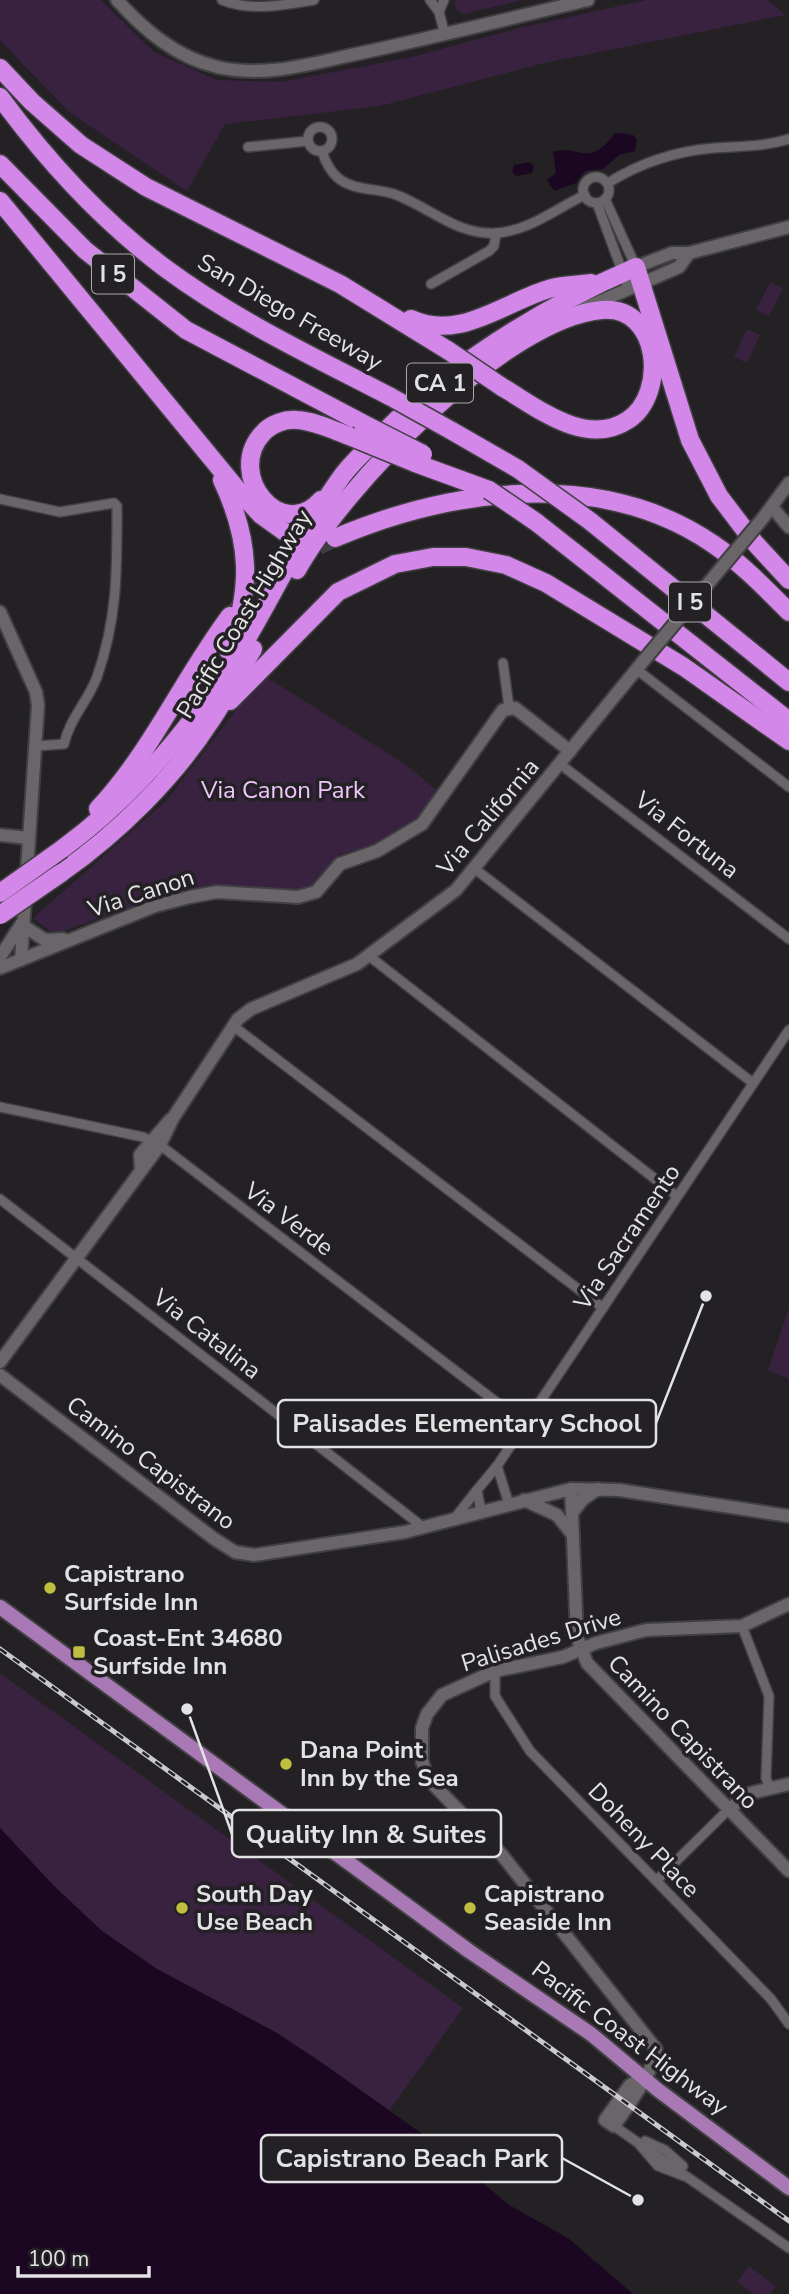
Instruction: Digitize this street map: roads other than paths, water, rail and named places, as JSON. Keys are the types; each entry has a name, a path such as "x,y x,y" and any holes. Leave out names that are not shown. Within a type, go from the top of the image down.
{"highway":[{"path":"0,68 32,102 81,145 146,187 285,255 372,302 502,387 570,425 593,430 623,424 642,408 651,390 653,372 649,343 642,329 630,318 609,310 565,318"},
{"name":"San Diego Freeway","path":"0,97 55,167 95,208 166,268 216,303 391,397 517,470 590,522 789,682"},
{"name":"I 5","path":"0,164 85,250 186,330 356,430 419,459 467,477 489,490 536,522 789,721"},
{"path":"0,201 213,461 261,515 304,545"},
{"path":"632,277 690,440 719,496 754,542 789,580"},
{"name":"Pacific Coast Highway","path":"0,893 62,849 127,797 154,768 243,646 350,466 418,401 493,342 539,314 601,282 632,277"},
{"path":"372,302 424,325 447,327 464,324 554,287 601,282"},
{"name":"Pacific Coast Highway","path":"0,915 88,855 133,812 211,721 304,545 358,484 414,427 496,360 565,318"},
{"path":"350,466 312,510 297,515 282,512 258,494 249,466 257,441 269,428 280,422 306,421 356,430"},
{"path":"419,459 445,474 489,490"},
{"path":"213,461 241,530 246,570 243,607 221,677"},
{"path":"335,538 397,516 465,501 543,493 598,497 638,508 712,543 760,582 789,612"},
{"path":"211,721 338,592 395,564 433,557 466,557 516,568 546,583 684,667 789,741"},
{"path":"62,849 114,792 148,745 197,660 230,616"}],"main road":[{"path":"117,0 139,24 165,45 190,58 233,69 280,70 445,35 588,0"},
{"path":"632,277 672,253 689,253 789,227"},
{"name":"Pacific Coast Highway","path":"565,318 632,277"},
{"name":"Via California","path":"0,1362 141,1169 140,1155 155,1143 173,1118 232,1025 251,1010 344,971 369,956 456,890 789,483"},
{"path":"772,507 789,527"},
{"path":"0,612 36,692 36,746 21,960"},
{"path":"509,708 515,708 570,751"},
{"name":"Via Canon","path":"0,968 71,939 190,897 217,892 298,897 316,892 340,864 377,851 422,824 498,716 509,708"},
{"path":"0,835 28,838"},
{"path":"22,924 46,940 71,939"},
{"path":"0,957 22,924"},
{"name":"Camino Capistrano","path":"0,1375 235,1552 254,1555 423,1527 570,1489 580,1650 604,1684 789,1871"},
{"path":"570,1489 598,1489 789,1516"},
{"path":"572,1513 583,1499 598,1489"},
{"path":"523,1500 545,1507 557,1515 573,1535"},
{"name":"Palisades Drive","path":"644,2076 656,2057 654,2046 502,1856 440,1793 425,1770 420,1744 427,1714 442,1695 495,1671 646,1630 742,1626 789,1604"},
{"name":"Pacific Coast Highway","path":"0,1607 644,2076 658,2090 789,2188"},
{"path":"729,1809 735,1802 769,1786 789,1784"},
{"path":"609,2123 630,2085 644,2076"}],"street":[{"path":"222,0 236,6 273,6 314,0"},
{"path":"429,0 439,12 445,35"},
{"path":"439,12 444,0"},
{"path":"308,141 313,130 325,129 330,133 332,142 322,151"},
{"path":"608,183 670,155 715,148 764,147 789,139"},
{"path":"248,147 308,141"},
{"path":"308,141 313,149 322,151"},
{"path":"322,151 332,172 347,184 415,202 461,228 496,233 530,226 585,195 601,201 632,277"},
{"path":"585,195 586,183 592,177 601,178 608,183 609,192 601,201 600,213 632,277"},
{"path":"431,284 489,251 494,246 496,233"},
{"path":"0,499 60,512 114,503 117,506 117,597 100,668 90,693 68,724 62,746 36,746"},
{"path":"503,663 509,708"},
{"path":"636,669 789,786"},
{"name":"Via Fortuna","path":"560,764 789,939"},
{"path":"475,869 753,1083"},
{"path":"369,956 677,1196"},
{"path":"232,1025 603,1308"},
{"name":"Via Sacramento","path":"454,1519 497,1466 789,1030"},
{"name":"Via Verde","path":"0,1107 155,1143 525,1424"},
{"name":"Via Catalina","path":"0,1199 423,1527"},
{"path":"497,1466 509,1504"},
{"path":"477,1490 481,1511"},
{"path":"742,1626 769,1696 766,1778 769,1786"},
{"name":"Doheny Place","path":"495,1671 495,1696 530,1751 771,1999 789,2024"},
{"path":"657,1880 729,1809"},
{"path":"609,2123 789,2248"},
{"path":"634,2139 658,2166 698,2183"}],"tunnel":[{"path":"234,612 299,555 335,538"}],"railway":[{"path":"0,1649 789,2221"}],"place":[{"name":"Palisades Elementary School","path":"706,1296"},
{"name":"Capistrano Surfside Inn","path":"50,1588"},
{"name":"Coast-Ent 34680 Surfside Inn","path":"79,1652"},
{"name":"Quality Inn & Suites","path":"187,1709"},
{"name":"Dana Point Inn by the Sea","path":"286,1764"},
{"name":"South Day Use Beach","path":"182,1908"},
{"name":"Capistrano Seaside Inn","path":"470,1908"},
{"name":"Capistrano Beach Park","path":"638,2200"}],"park label":[{"name":"Via Canon Park","path":"283,790"}]}
